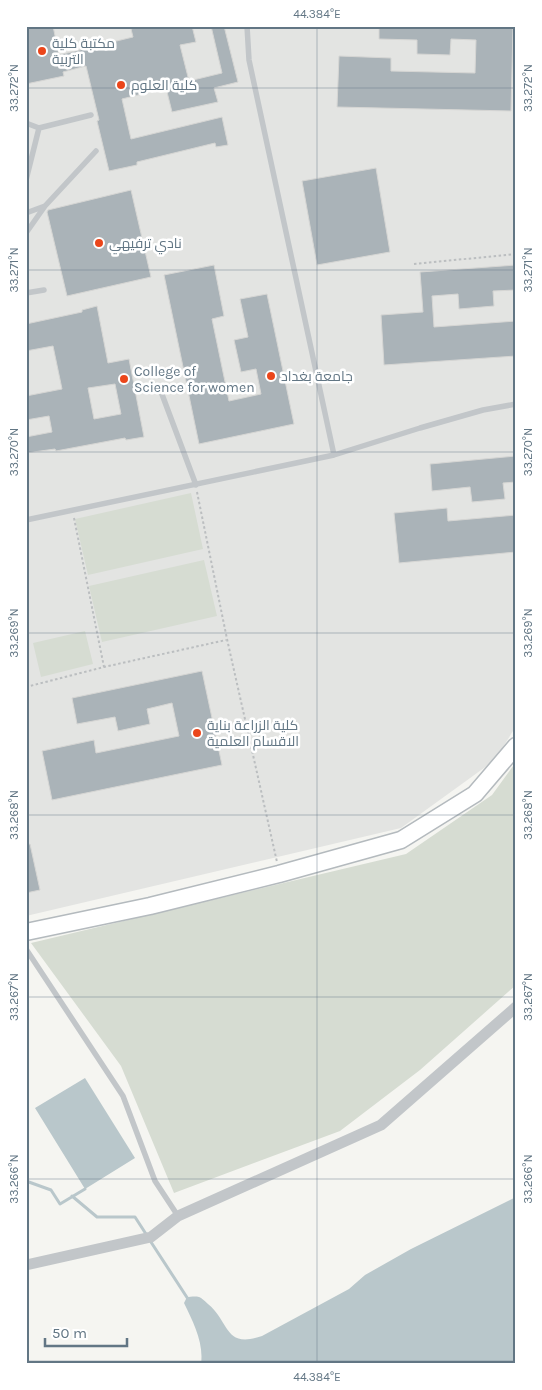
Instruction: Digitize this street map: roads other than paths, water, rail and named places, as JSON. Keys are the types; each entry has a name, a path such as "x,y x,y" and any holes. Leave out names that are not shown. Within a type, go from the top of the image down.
{"street":[{"path":"26,932 150,906 279,874 401,840 475,794 516,746"},
{"path":"26,1265 151,1237 178,1216 381,1125 516,1007"}],"lane":[{"path":"247,26 249,60 334,455"},
{"path":"26,123 39,128 91,115"},
{"path":"26,180 39,128"},
{"path":"26,233 45,206 96,151"},
{"path":"26,213 45,206"},
{"path":"26,293 44,290"},
{"path":"160,389 196,485"},
{"path":"26,520 334,455 429,425 483,410 516,404"},
{"path":"26,948 123,1096 155,1181 178,1216"}],"waterway":[{"path":"26,1181 51,1190 60,1204 85,1189"},
{"path":"72,1196 97,1217 135,1217 146,1234"},
{"path":"149,1239 188,1299"}],"place":[{"name":"مكتبة كلية التربية","path":"42,51"},
{"name":"كلية العلوم","path":"121,85"},
{"name":"نادي ترفيهي","path":"99,243"},
{"name":"جامعة بغداد","path":"271,376"},
{"name":"College of Science for women","path":"124,379"},
{"name":"كلية الزراعة بناية الاقسام العلمية","path":"197,733"}]}
